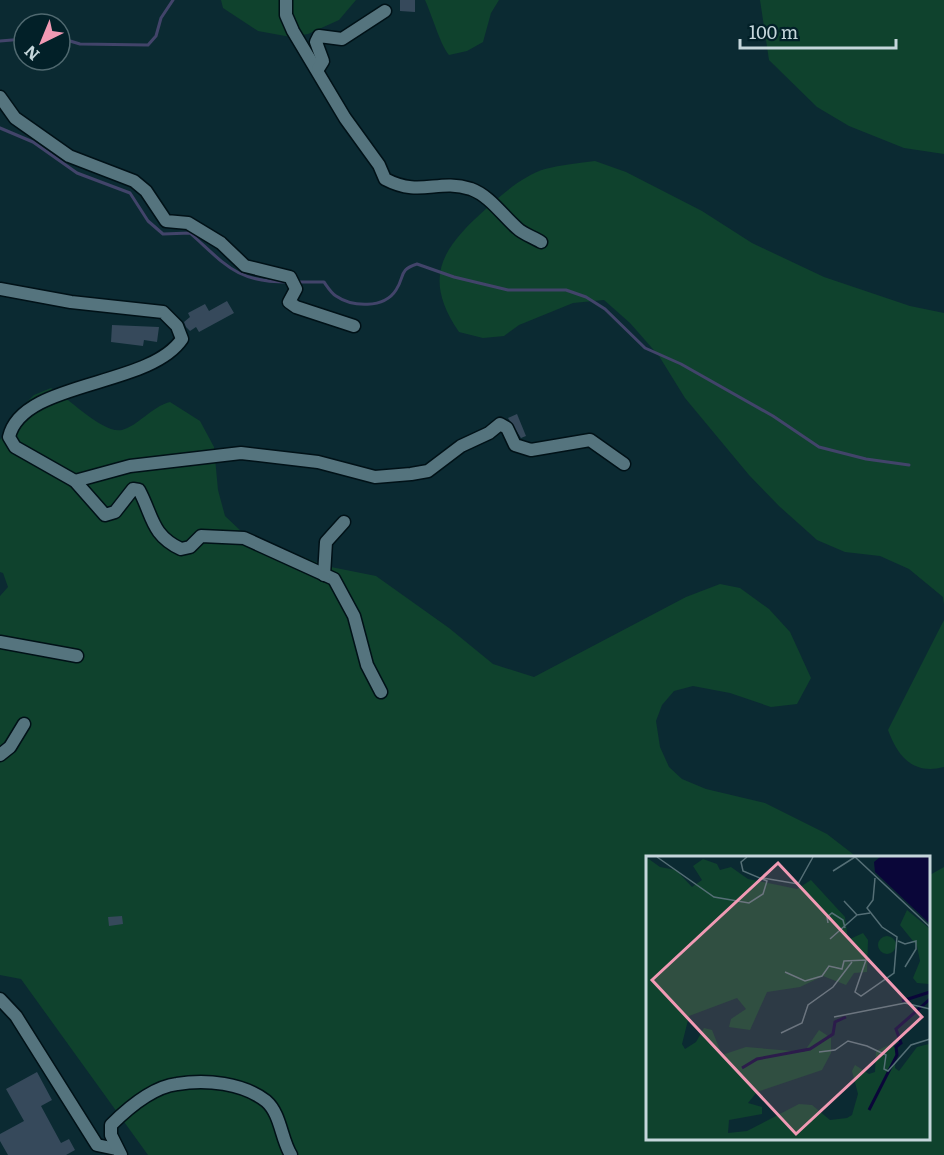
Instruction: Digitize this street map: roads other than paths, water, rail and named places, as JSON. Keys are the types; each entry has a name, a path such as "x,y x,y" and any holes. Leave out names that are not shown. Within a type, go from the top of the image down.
{"street":[{"path":"286,0 286,15 293,31 318,69 325,87 379,165 385,179 402,188 420,189 447,185 474,190 499,208 518,229 541,242"},
{"path":"318,69 323,61 316,42 319,36 342,39 385,11"},
{"path":"0,97 15,118 69,156 134,181 146,191 166,220 188,223 221,243 245,266 290,277 296,289 289,302 296,307 354,327"},
{"path":"0,289 103,306 163,312 177,326 182,339 175,349 116,377 44,400 28,410 10,429 9,438 15,447 75,481 105,515 115,512 133,489 139,490 158,533 167,543 181,549 190,547 201,536 244,538 334,579 354,616 367,664 381,693"},
{"path":"75,481 130,466 241,453 318,462 375,477 411,474 428,471 461,446 489,433 500,424 507,428 516,445 531,450 590,440 624,464"},
{"path":"324,575 326,542 344,522"},
{"path":"0,642 77,656"},
{"path":"0,755 10,747 24,724"},
{"path":"0,999 16,1016 97,1145 118,1152"},
{"path":"118,1152 111,1135 111,1125 125,1111 147,1097 176,1084 226,1084 244,1089 267,1102 278,1119 284,1142 291,1155"}],"waterway":[{"path":"72,42 80,44 148,45 156,36 161,18 173,0"},
{"path":"0,41 12,40"},
{"path":"0,128 33,142 77,173 130,193 148,221 163,234 190,233 233,270 255,279 287,282"},
{"path":"297,282 324,282 332,293 343,300 359,304 376,303 391,296 399,285 404,271 417,264 454,277 508,290 566,290 586,297 605,309 645,348 681,364 773,416 819,447 866,459 909,465"}]}
